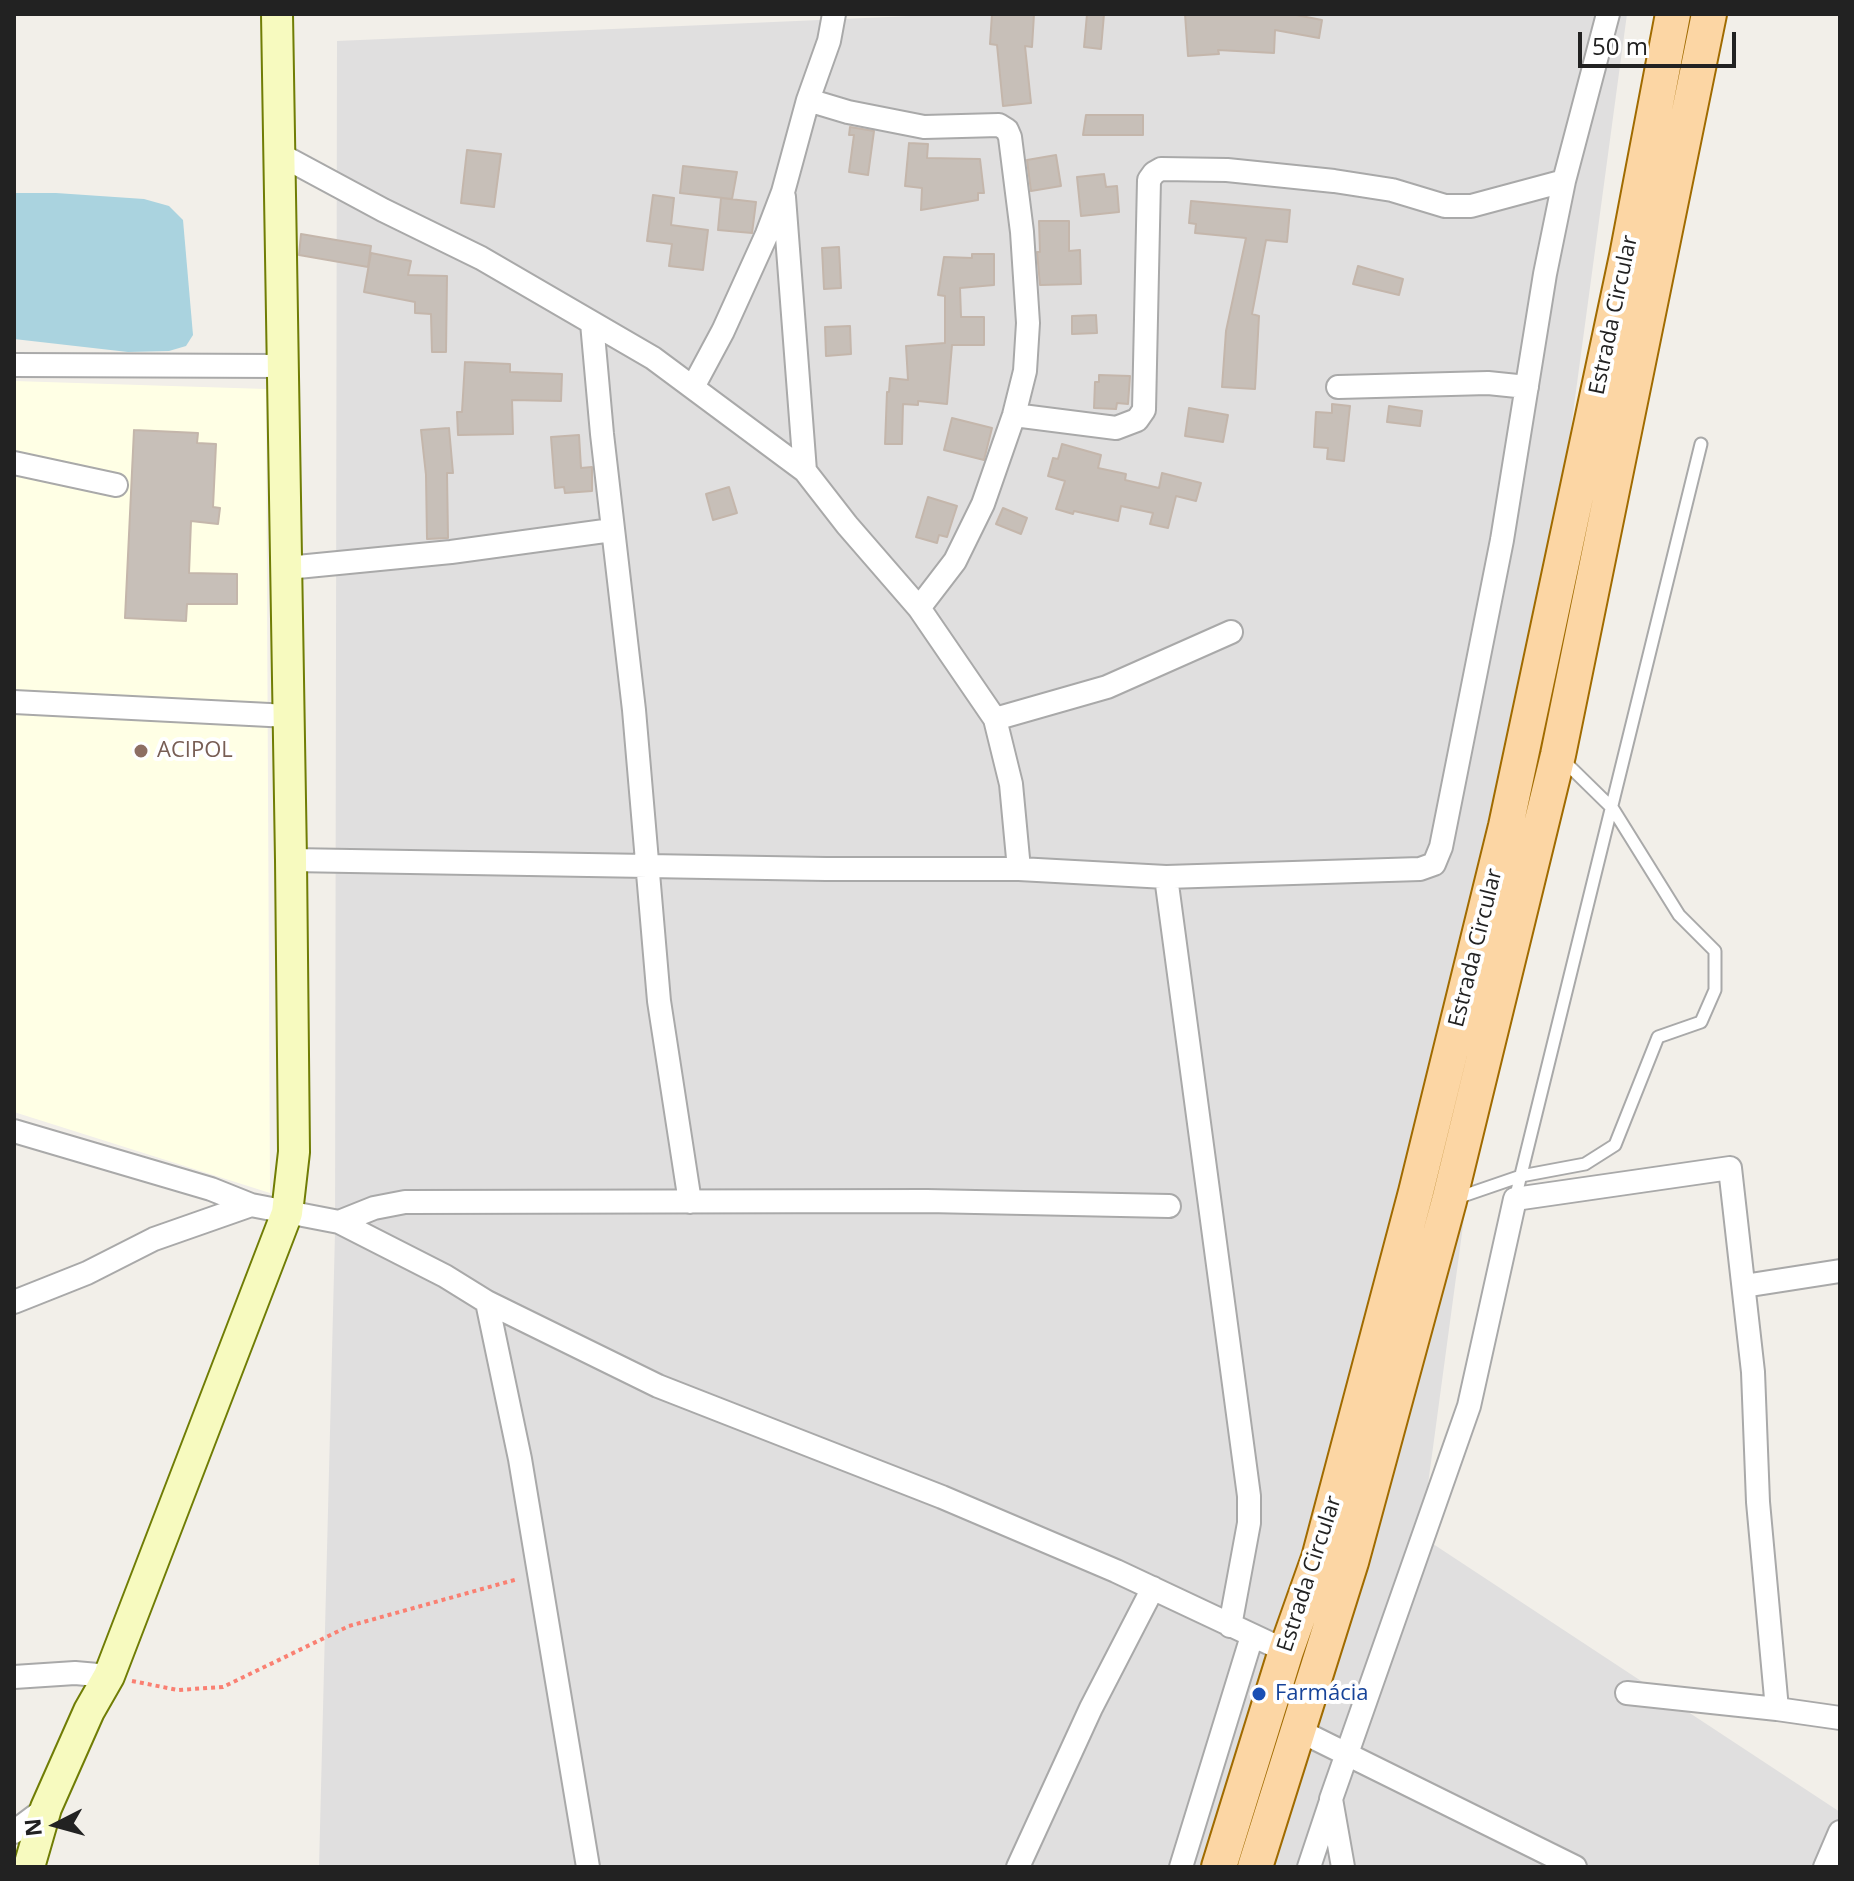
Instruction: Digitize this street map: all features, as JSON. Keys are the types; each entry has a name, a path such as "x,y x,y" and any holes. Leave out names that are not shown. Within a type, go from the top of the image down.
{"main road":[{"name":"Estrada Circular","path":"1219,1867 1286,1651 1319,1558 1416,1192 1506,826 1627,256 1673,14"},
{"name":"Estrada Circular","path":"1255,1867 1351,1562 1449,1201 1558,755 1709,14"}],"street":[{"path":"29,1867 46,1808 89,1711 109,1676 287,1213 294,1152 277,14"},
{"path":"693,387 723,331 783,192 808,100 829,41 834,14"},
{"path":"291,860 1019,869 1166,877 1420,869 1434,864 1441,847 1502,540 1564,181 1608,14"},
{"path":"808,100 848,112 924,127 999,125 1007,130 1022,232 1028,323 1025,371 1014,415 983,504 955,561 919,608"},
{"path":"279,154 481,258 653,358 805,471 919,608 995,719 1011,784 1019,869"},
{"path":"1014,415 1116,428 1137,420 1144,410 1149,180 1161,169 1227,170 1334,181 1392,190 1445,206 1471,206 1564,181"},
{"path":"783,192 802,402 805,471"},
{"path":"592,323 612,530 634,710 659,1001 690,1202"},
{"path":"14,365 283,366"},
{"path":"1338,387 1475,383 1527,387"},
{"path":"14,463 116,485"},
{"path":"287,568 451,552 612,530"},
{"path":"995,719 1107,687 1231,632"},
{"path":"14,702 289,716"},
{"path":"1166,877 1249,1496 1249,1523 1230,1626"},
{"path":"14,1131 211,1189 251,1205 339,1222 445,1276 487,1302 658,1386 942,1497 1153,1588 1286,1651"},
{"path":"1309,1867 1469,1406 1515,1199 1730,1168 1753,1372 1758,1502 1777,1709"},
{"path":"339,1222 374,1208 405,1202 927,1201 1169,1206"},
{"path":"14,1302 87,1273 154,1239 251,1205"},
{"path":"1744,1286 1840,1271"},
{"path":"487,1302 520,1459 588,1867"},
{"path":"1018,1867 1085,1721 1153,1588"},
{"path":"1181,1867 1252,1636"},
{"path":"14,1677 75,1673 109,1676"},
{"path":"1627,1693 1840,1718"},
{"path":"1298,1730 1575,1867"},
{"path":"1331,1799 1343,1867"},
{"path":"14,1832 46,1808"},
{"path":"1825,1867 1840,1832"}],"lane":[{"path":"1515,1199 1701,444"},
{"path":"1449,1201 1521,1176 1585,1164 1615,1145 1658,1037 1701,1022 1715,990 1715,951 1679,915 1613,809 1558,755"}],"path":[{"path":"109,1676 178,1690 223,1687 349,1626 539,1573"}],"shaded area":[{"path":"957,14 1627,14 1421,1536 1840,1812 1840,1867 319,1867 335,1233 337,41"},
{"name":"ACIPOL","path":"14,381 266,389 270,1193 14,1112"}],"water":[{"path":"14,193 144,199 169,206 183,220 193,335 186,346 169,351 128,352 14,339"}],"building":[{"path":"992,14 1034,14 1032,47 1025,46 1031,103 1003,106 997,45 990,44"},
{"path":"1087,14 1104,14 1101,49 1084,47"},
{"path":"1185,14 1291,14 1322,20 1319,38 1275,30 1274,53 1218,50 1219,54 1188,56"},
{"path":"1086,115 1143,115 1143,135 1083,135"},
{"path":"850,127 874,131 868,175 849,172 854,135 849,135"},
{"path":"909,143 928,144 927,158 980,159 984,193 978,193 978,200 921,210 922,188 905,186"},
{"path":"467,150 501,154 494,207 461,203"},
{"path":"1056,155 1061,186 1031,191 1027,160"},
{"path":"683,166 737,172 732,199 680,193"},
{"path":"1104,174 1106,187 1117,186 1119,212 1081,216 1077,177"},
{"path":"653,195 674,198 671,225 708,230 703,270 669,266 672,244 647,241"},
{"path":"721,198 756,202 752,233 718,230"},
{"path":"1191,201 1290,210 1287,242 1266,240 1252,314 1259,316 1255,389 1222,387 1226,331 1246,238 1195,233 1196,224 1189,223"},
{"path":"1039,221 1069,221 1069,251 1080,250 1081,284 1040,285 1037,252 1040,252"},
{"path":"301,234 371,246 368,267 299,255"},
{"path":"839,247 841,288 824,289 822,248"},
{"path":"371,253 411,261 408,275 447,276 446,352 432,352 431,314 415,313 415,302 364,292"},
{"path":"972,254 994,254 994,285 960,288 961,317 984,317 984,345 952,345 947,404 918,401 918,405 903,404 902,444 885,444 890,378 908,380 906,346 945,343 945,296 938,295 944,257 972,258"},
{"path":"1358,266 1403,279 1399,295 1353,284"},
{"path":"1096,315 1097,333 1072,334 1072,316"},
{"path":"850,326 851,354 826,356 825,327"},
{"path":"465,362 510,364 510,372 562,374 561,401 512,400 513,434 458,435 457,412 462,412"},
{"path":"1099,375 1130,376 1128,404 1117,403 1116,409 1094,408 1095,382 1099,382"},
{"path":"1332,404 1350,406 1344,461 1327,459 1328,448 1314,447 1316,412 1332,413"},
{"path":"1389,406 1422,411 1420,426 1387,422"},
{"path":"1189,408 1228,415 1223,442 1185,436"},
{"path":"952,418 992,428 984,460 944,450"},
{"path":"449,428 453,473 447,473 448,538 427,539 426,475 421,430"},
{"path":"134,430 198,433 197,443 216,444 213,507 220,508 218,524 191,521 189,573 237,574 237,604 187,604 186,621 125,618"},
{"path":"579,435 581,468 592,467 592,491 565,493 564,487 555,488 551,437"},
{"path":"1062,444 1101,455 1098,468 1126,474 1125,480 1159,488 1162,473 1201,483 1196,501 1176,496 1168,528 1150,524 1153,513 1121,506 1118,521 1056,509 1065,481 1048,476 1053,458 1058,459"},
{"path":"729,487 737,513 713,520 706,494"},
{"path":"928,497 957,506 947,537 939,535 937,543 916,537"},
{"path":"1003,508 1027,518 1021,534 996,524"}],"place":[{"name":"ACIPOL","path":"141,751"},
{"name":"Farmácia","path":"1259,1694"}]}
